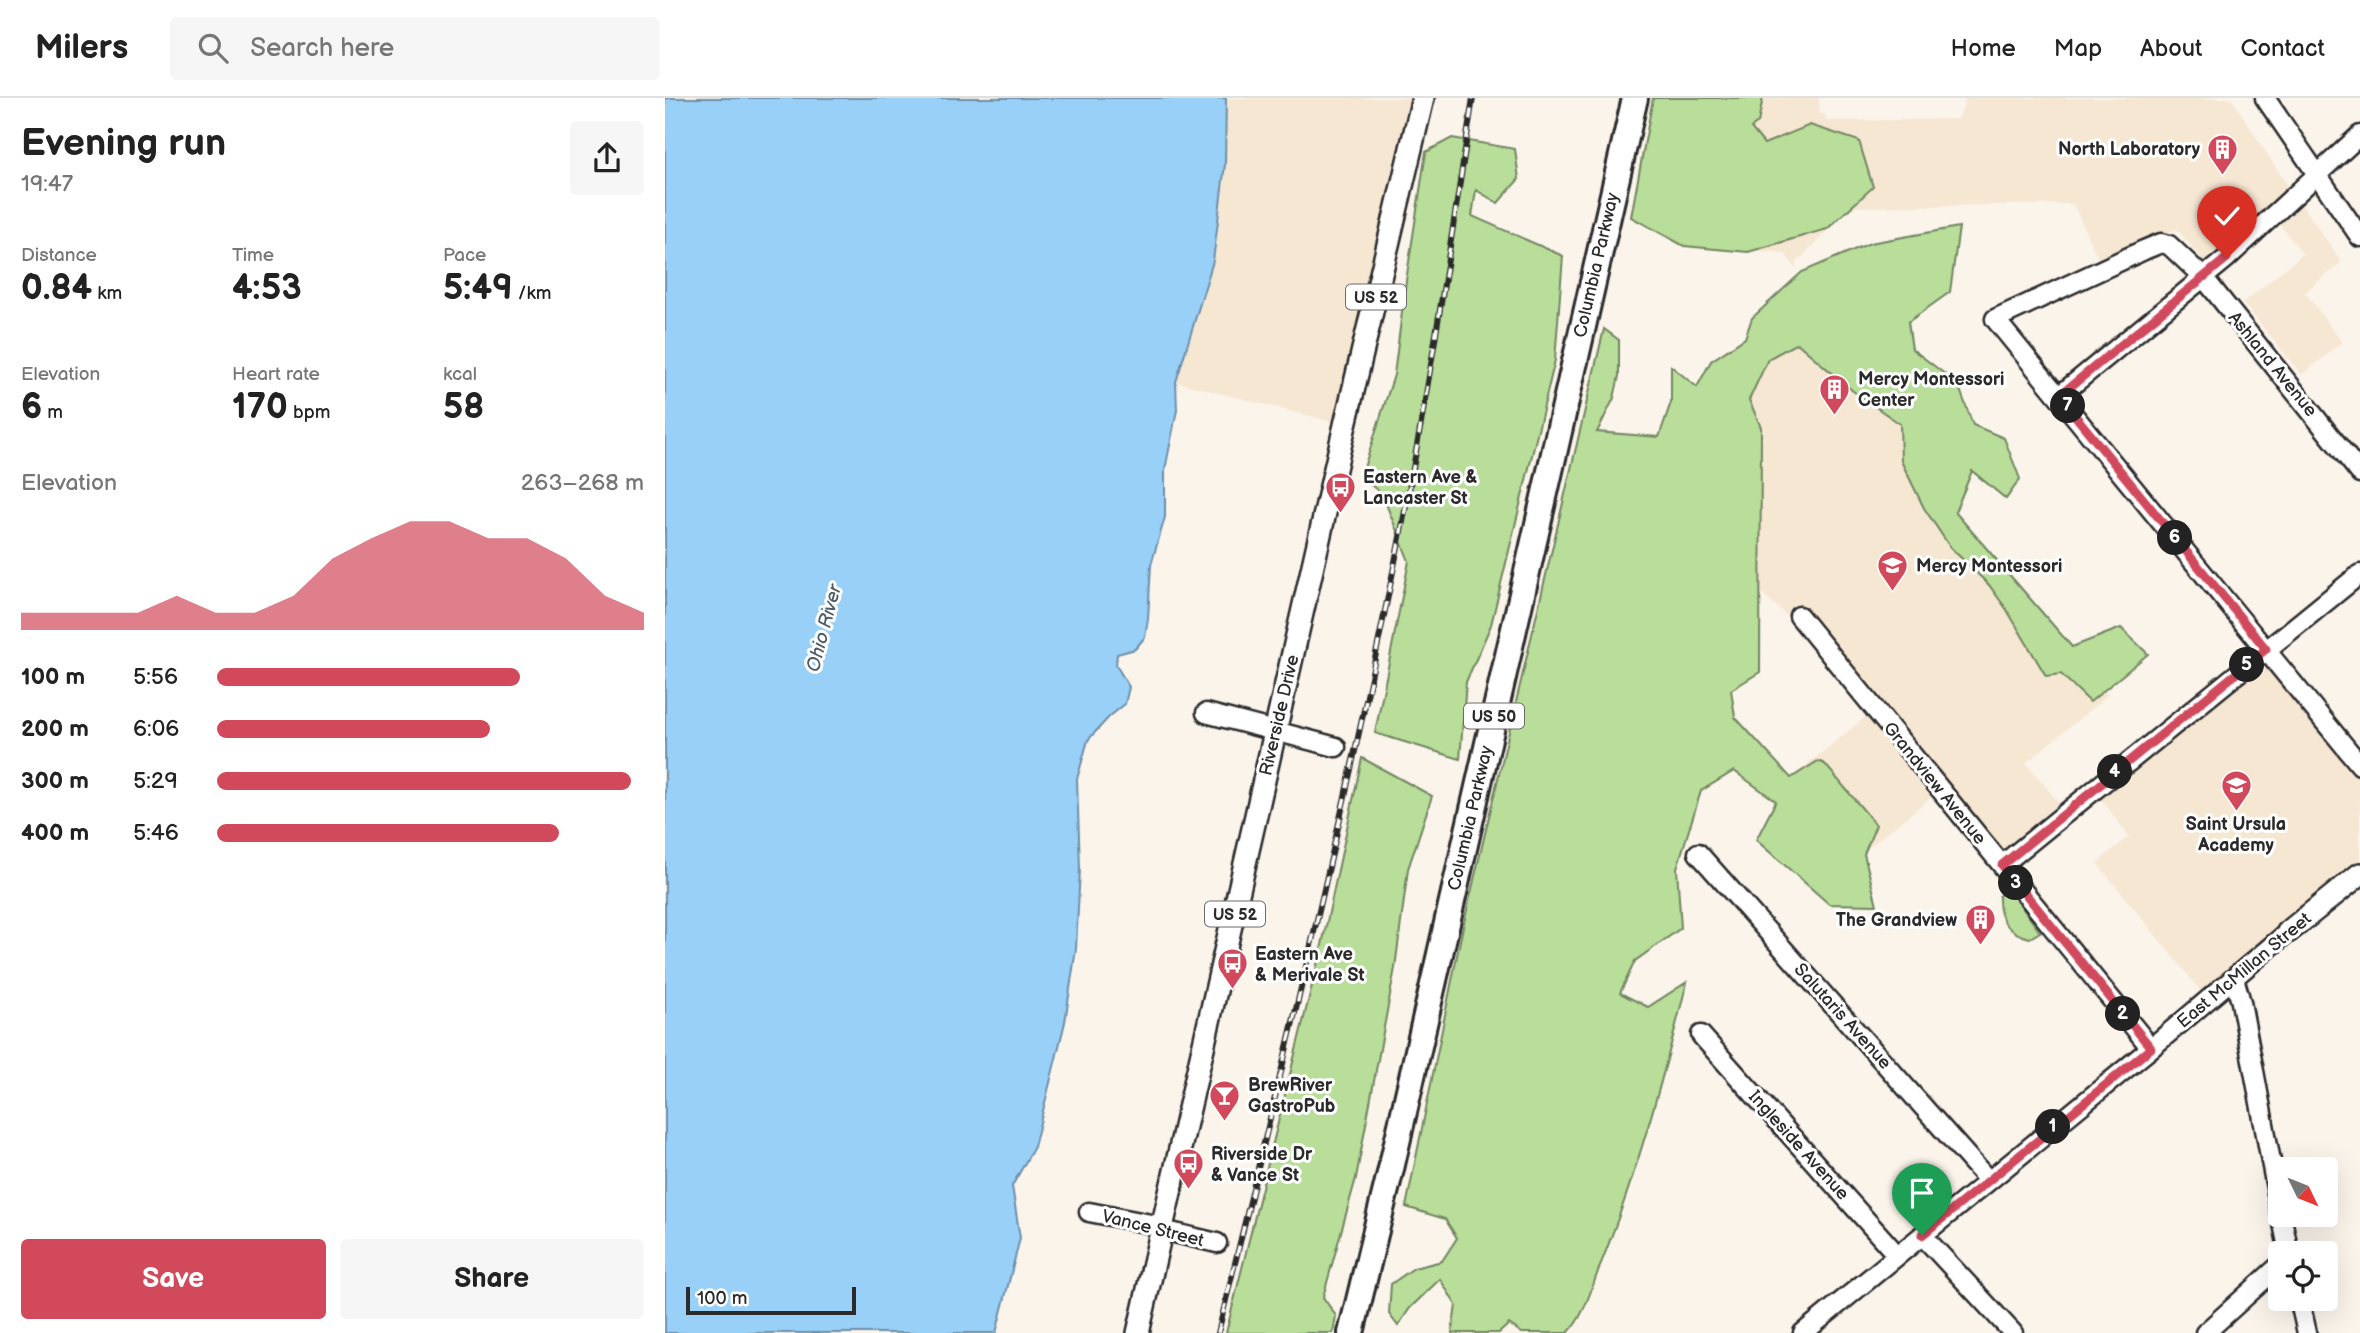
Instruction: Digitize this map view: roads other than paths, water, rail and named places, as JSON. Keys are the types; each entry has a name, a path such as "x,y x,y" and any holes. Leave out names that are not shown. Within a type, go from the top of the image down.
{"highway":[{"name":"Columbia Parkway","path":"1351,1333 1391,1169 1635,98"}],"main road":[{"name":"Riverside Drive","path":"1138,1333 1423,98"},
{"name":"East McMillan Street","path":"2288,932 2359,877"}],"street":[{"path":"2265,98 2360,237"},
{"path":"2360,135 2204,278 2059,396 2360,765"},
{"name":"Ashland Avenue","path":"2059,396 1995,318 2161,243 2175,250 2204,278 2360,472"},
{"path":"2002,865 2360,574"},
{"name":"Grandview Avenue","path":"1799,616 2151,1048"},
{"path":"1206,713 1336,747"},
{"name":"Salutaris Avenue","path":"1698,853 1988,1180"},
{"name":"East McMillan Street","path":"1803,1333 2151,1048 2288,932"},
{"path":"2234,978 2241,1002 2270,1157"},
{"name":"Ingleside Avenue","path":"1701,1035 1897,1255"},
{"name":"Vance Street","path":"1089,1212 1151,1224 1162,1230 1217,1243"},
{"path":"1922,1235 2013,1333"},
{"path":"2205,1333 2268,1276"},
{"path":"2302,1311 2307,1333"}],"water":[{"name":"Ohio River","path":"665,98 1226,98 1225,164 1213,261 1176,382 1177,410 1165,470 1165,517 1151,565 1145,637 1135,649 1117,654 1116,665 1129,687 1125,704 1088,740 1077,779 1080,868 1076,949 1065,1022 1034,1147 1012,1186 1020,1238 996,1333 665,1333"}],"railway":[{"path":"1218,1333 1313,938 1379,641 1420,431 1473,98"}],"place":[{"name":"North Laboratory","path":"2223,176"},
{"name":"Mercy Montessori Center","path":"1835,416"},
{"name":"Eastern Ave & Lancaster St","path":"1340,514"},
{"name":"Mercy Montessori","path":"1893,593"},
{"name":"Saint Ursula Academy","path":"2236,813"},
{"name":"The Grandview","path":"1980,947"},
{"name":"Eastern Ave & Merivale St","path":"1232,991"},
{"name":"BrewRiver GastroPub","path":"1225,1122"},
{"name":"Riverside Dr & Vance St","path":"1188,1191"}]}
